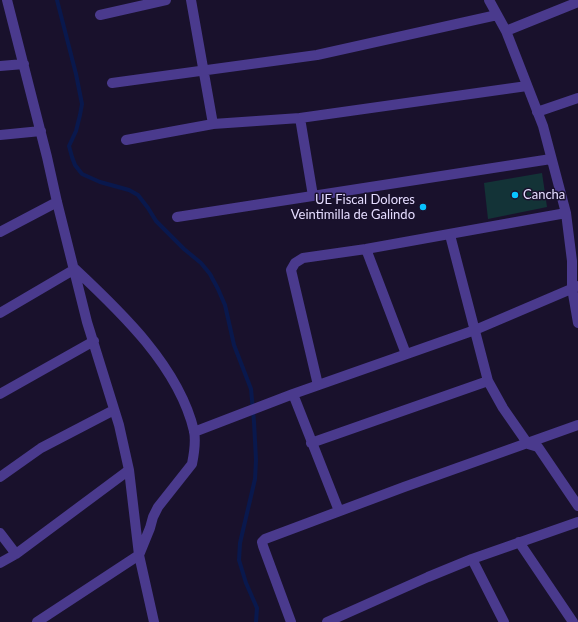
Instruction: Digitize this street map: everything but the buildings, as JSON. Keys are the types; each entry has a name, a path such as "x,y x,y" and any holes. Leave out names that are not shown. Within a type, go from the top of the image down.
{"street":[{"path":"7,0 41,131 87,322 119,425 129,470 138,555 154,622"},
{"path":"100,15 166,0"},
{"path":"190,0 204,70 212,124"},
{"path":"489,0 506,31 543,126 566,213 578,324"},
{"path":"506,31 578,2"},
{"path":"112,83 317,55 497,15"},
{"path":"0,66 24,64"},
{"path":"126,140 212,124 300,118 527,86"},
{"path":"537,112 578,98"},
{"path":"300,118 313,196"},
{"path":"0,135 41,131"},
{"path":"177,217 551,159"},
{"path":"0,232 57,202"},
{"path":"318,385 292,270 295,263 303,258 450,235 566,213"},
{"path":"450,235 488,381 503,408 528,444 538,447 578,506"},
{"path":"366,249 406,354"},
{"path":"0,313 75,269"},
{"path":"37,622 138,555 158,507 192,464 194,456 194,432 185,406 171,375 152,349 108,300 75,269"},
{"path":"194,432 293,394 475,330 575,287"},
{"path":"0,394 94,341"},
{"path":"311,443 488,381"},
{"path":"293,394 338,511"},
{"path":"0,477 41,448 114,410"},
{"path":"291,622 262,546 262,542 265,539 338,511 578,425"},
{"path":"0,563 16,554 129,470"},
{"path":"327,622 472,559 578,522"},
{"path":"0,533 16,554"},
{"path":"519,542 573,622"},
{"path":"472,559 504,622"}],"green space":[{"name":"Cancha","path":"542,173 547,207 488,219 484,183"}],"waterway":[{"path":"57,0 82,104 76,131 69,146 75,165 82,174 100,182 129,190 138,195 156,221 184,249 201,263 210,274 225,305 234,345 251,389 256,460 255,479 240,543 239,560 246,583 257,608 256,622"}],"place":[{"name":"Cancha","path":"515,195"},
{"name":"UE Fiscal Dolores Veintimilla de Galindo","path":"423,207"}]}
